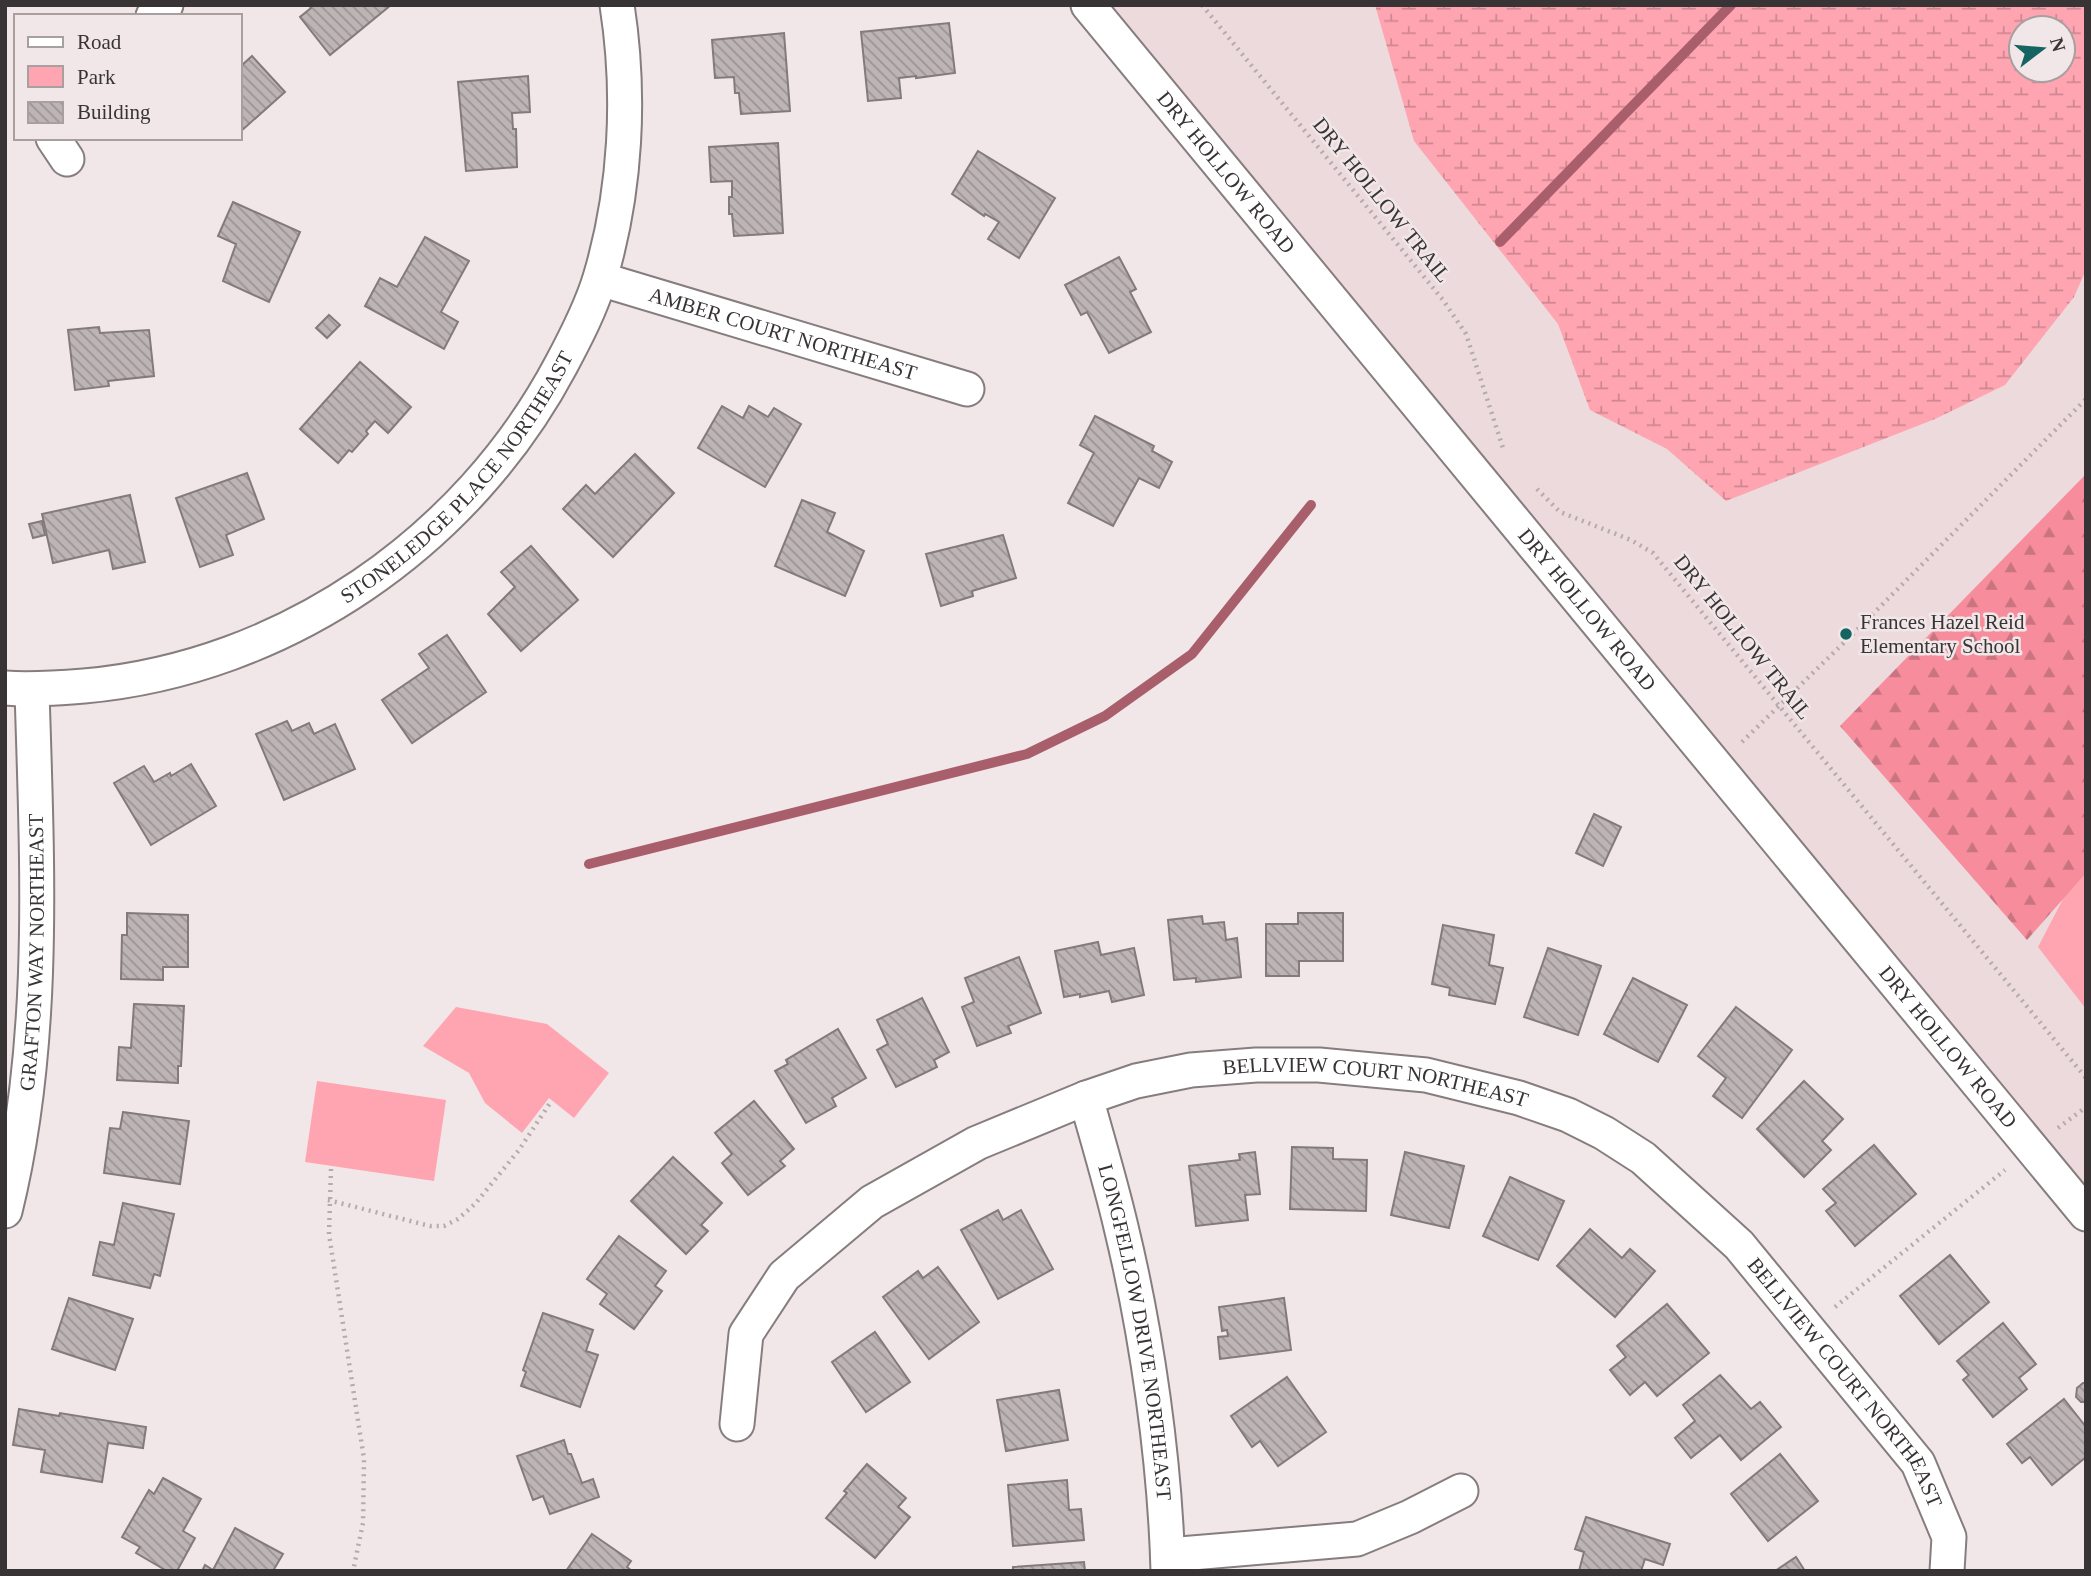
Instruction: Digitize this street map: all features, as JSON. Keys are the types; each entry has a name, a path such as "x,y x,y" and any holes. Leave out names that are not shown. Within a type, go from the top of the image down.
{"street":[{"name":"STONELEDGE PLACE NORTHEAST","path":"19,689 106,684 164,674 275,636 335,604 390,567 477,485 518,437 547,391 577,335 600,279 613,225 621,165 625,98 623,45 617,5"},
{"name":"DRY HOLLOW ROAD","path":"1088,5 2086,1214"},
{"name":"AMBER COURT NORTHEAST","path":"600,279 967,389"},
{"name":"GRAFTON WAY NORTHEAST","path":"5,1211 25,1112 32,1034 37,880 19,689"},
{"name":"BELLVIEW COURT NORTHEAST","path":"737,1424 746,1334 784,1276 872,1202 977,1143 1086,1098 1136,1081 1191,1070 1256,1065 1319,1065 1426,1075 1519,1098 1568,1115 1604,1132 1643,1158 1739,1245 1918,1463 1949,1537 1947,1571"},
{"name":"LONGFELLOW DRIVE NORTHEAST","path":"1086,1098 1121,1228 1141,1327 1158,1442 1168,1563"},
{"path":"1168,1563 1357,1539 1410,1517 1461,1491"}],"path":[{"name":"DRY HOLLOW TRAIL","path":"1202,5 1443,300 1466,334 1504,450"},
{"path":"1715,766 1779,708 2086,399"},
{"name":"DRY HOLLOW TRAIL","path":"1530,483 1560,512 1630,540 1653,553 2086,1078"},
{"path":"328,1200 430,1226 443,1226 458,1219 475,1204 519,1150 550,1103"},
{"path":"1807,1329 2031,1148 2086,1107"},
{"path":"331,1169 329,1234 364,1459 363,1523 353,1571"}],"shaded area":[{"name":"Frances Hazel Reid Elementary School","path":"1088,5 2086,5 2086,1214"}],"green space":[{"path":"1375,5 2086,5 2086,270 2074,297 2005,385 1935,419 1726,501 1667,449 1590,410 1558,324 1414,141"},
{"path":"2086,474 2086,873 2027,940 1840,726"},
{"path":"2086,865 2086,1009 2038,947 2063,899"},
{"path":"456,1007 547,1024 609,1073 574,1118 549,1098 522,1133 485,1103 469,1073 423,1046"},
{"path":"317,1081 446,1100 434,1181 305,1162"}],"building":[{"path":"309,5 391,5 330,55 300,17 311,8"},
{"path":"949,23 955,73 899,78 901,98 868,101 861,32"},
{"path":"784,33 790,111 741,114 734,77 715,78 712,40"},
{"path":"252,56 285,92 242,130 242,65"},
{"path":"528,76 530,112 512,113 513,129 516,129 517,167 466,171 458,82"},
{"path":"778,143 783,233 734,236 732,214 729,214 732,181 711,182 709,147"},
{"path":"978,151 1055,198 1019,258 988,239 999,222 985,214 984,216 952,194"},
{"path":"233,202 300,232 269,302 223,281 236,244 218,236"},
{"path":"425,237 469,261 441,312 458,322 444,349 365,306 380,278 397,287"},
{"path":"1119,257 1136,289 1130,292 1151,332 1109,353 1087,312 1081,315 1065,285"},
{"path":"329,315 340,325 327,338 316,328"},
{"path":"99,327 100,333 149,330 154,376 108,381 109,386 75,390 68,330"},
{"path":"360,362 411,407 388,433 375,421 366,431 368,434 338,463 300,429"},
{"path":"722,406 743,418 749,406 768,417 774,408 801,424 765,487 698,448"},
{"path":"1095,416 1154,446 1152,451 1172,462 1159,488 1139,478 1113,526 1068,503 1094,453 1080,445"},
{"path":"635,454 674,493 613,557 563,509 586,485 595,494"},
{"path":"247,473 264,519 226,535 233,555 200,567 176,498"},
{"path":"130,495 145,562 113,569 109,550 53,563 42,514"},
{"path":"802,500 835,513 827,532 864,551 845,596 775,566"},
{"path":"42,521 45,535 33,538 29,524"},
{"path":"1003,535 1016,578 972,591 973,596 941,606 926,554"},
{"path":"531,546 578,600 521,651 488,614 515,587 501,572"},
{"path":"447,635 486,692 412,743 382,700 429,668 419,654"},
{"path":"287,721 292,731 309,723 314,734 335,724 355,769 284,800 256,734"},
{"path":"191,764 216,806 151,845 114,783 144,766 154,782"},
{"path":"1594,814 1621,827 1603,866 1576,853"},
{"path":"127,913 188,915 188,967 163,967 163,980 121,979 122,935 127,935"},
{"path":"1298,913 1343,913 1343,961 1299,961 1299,976 1266,976 1266,924 1298,924"},
{"path":"1202,916 1203,924 1224,922 1226,940 1237,938 1241,977 1196,982 1196,978 1174,980 1168,920"},
{"path":"1443,925 1494,935 1489,965 1503,968 1495,1004 1449,995 1450,988 1432,984"},
{"path":"1098,942 1101,955 1134,948 1144,995 1112,1002 1109,991 1080,997 1080,994 1064,997 1055,951"},
{"path":"1548,948 1601,966 1578,1035 1524,1017"},
{"path":"1019,957 1041,1013 1008,1026 1011,1033 977,1046 962,1007 974,1002 965,978"},
{"path":"1633,978 1687,1005 1658,1062 1604,1034"},
{"path":"922,998 949,1052 934,1060 937,1067 896,1087 877,1050 888,1044 877,1020"},
{"path":"134,1004 184,1006 178,1083 117,1080 119,1047 131,1048"},
{"path":"1736,1007 1792,1050 1742,1118 1713,1096 1726,1078 1698,1056"},
{"path":"838,1029 866,1078 832,1098 836,1106 806,1123 775,1071 788,1064 786,1060"},
{"path":"1804,1081 1843,1119 1822,1141 1831,1150 1804,1177 1757,1129"},
{"path":"754,1101 794,1149 780,1161 785,1166 748,1195 722,1163 732,1154 715,1133"},
{"path":"123,1112 189,1121 180,1184 104,1173 110,1128 120,1129"},
{"path":"1874,1145 1916,1194 1855,1246 1826,1211 1836,1203 1823,1189"},
{"path":"1292,1147 1333,1148 1333,1159 1367,1160 1366,1211 1290,1209"},
{"path":"1255,1152 1260,1194 1245,1195 1248,1220 1196,1226 1189,1166 1240,1160 1239,1154"},
{"path":"1405,1152 1464,1166 1449,1228 1391,1215"},
{"path":"673,1157 722,1203 701,1225 708,1231 686,1254 631,1201"},
{"path":"1510,1177 1564,1201 1538,1260 1483,1236"},
{"path":"123,1203 174,1214 160,1276 154,1274 150,1288 93,1275 100,1242 114,1245"},
{"path":"998,1210 1003,1220 1021,1210 1053,1269 998,1299 961,1230"},
{"path":"1590,1229 1622,1258 1630,1249 1655,1271 1615,1317 1557,1266"},
{"path":"619,1236 666,1271 655,1286 662,1291 634,1329 600,1304 607,1294 587,1279"},
{"path":"1950,1255 1989,1302 1939,1344 1900,1296"},
{"path":"938,1267 979,1322 929,1359 883,1297 918,1271 923,1278"},
{"path":"69,1298 133,1319 115,1370 52,1349"},
{"path":"1284,1298 1291,1350 1220,1359 1218,1337 1228,1336 1227,1330 1222,1331 1219,1307"},
{"path":"1667,1304 1709,1353 1657,1396 1645,1382 1630,1395 1610,1370 1626,1357 1617,1346"},
{"path":"543,1313 593,1330 586,1351 598,1355 580,1407 521,1386 526,1372 523,1370"},
{"path":"2003,1323 2036,1364 2019,1378 2027,1389 1993,1417 1963,1380 1969,1375 1957,1361"},
{"path":"875,1332 910,1382 866,1412 832,1362"},
{"path":"1720,1375 1751,1409 1760,1402 1781,1427 1741,1460 1720,1435 1691,1458 1675,1438 1695,1421 1683,1405"},
{"path":"1287,1377 1326,1432 1278,1466 1260,1441 1252,1447 1231,1416"},
{"path":"2086,1383 2086,1402 2081,1402 2076,1397 2077,1388"},
{"path":"1059,1390 1068,1440 1006,1451 997,1400"},
{"path":"2064,1399 2086,1427 2086,1457 2052,1485 2030,1457 2022,1463 2007,1444"},
{"path":"19,1409 146,1427 143,1448 108,1443 102,1482 41,1472 45,1450 13,1445"},
{"path":"564,1440 582,1483 593,1479 599,1497 550,1514 543,1496 533,1500 517,1456"},
{"path":"1780,1454 1818,1501 1768,1541 1731,1494"},
{"path":"867,1464 906,1498 898,1507 910,1517 875,1558 826,1518"},
{"path":"163,1478 201,1499 183,1531 195,1538 177,1571 167,1571 136,1553 140,1547 122,1537 149,1490 154,1494"},
{"path":"1067,1480 1069,1510 1081,1509 1084,1540 1013,1546 1008,1485"},
{"path":"1586,1517 1670,1544 1663,1565 1645,1559 1641,1571 1579,1571 1584,1552 1575,1549"},
{"path":"235,1528 283,1554 273,1571 202,1571 205,1565 213,1570"},
{"path":"592,1534 631,1561 627,1567 632,1571 566,1571"},
{"path":"1796,1557 1805,1571 1775,1571"},
{"path":"1084,1562 1085,1571 1013,1571 1013,1567"}],"waterway":[{"path":"1500,242 1731,5"},
{"path":"589,864 1027,754 1105,716 1192,654 1311,505"}],"place":[{"name":"Frances Hazel Reid Elementary School","path":"1846,634"}]}
